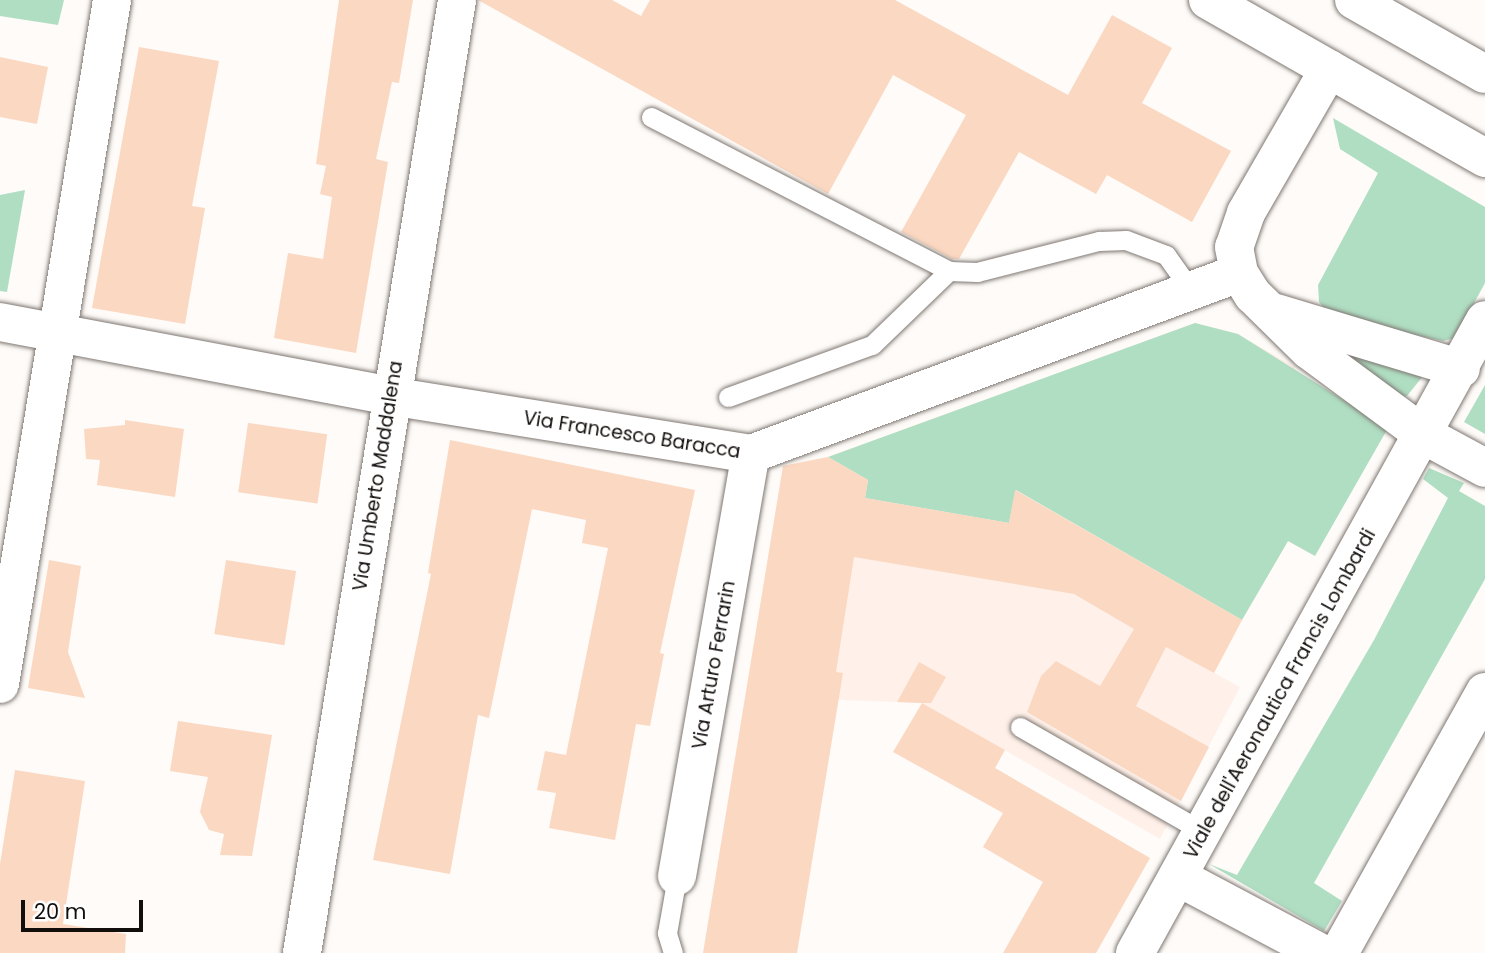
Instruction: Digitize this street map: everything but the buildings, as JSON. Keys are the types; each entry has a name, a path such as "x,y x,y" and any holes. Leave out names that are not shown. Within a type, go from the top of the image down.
{"street":[{"path":"0,684 112,0"},
{"name":"Via Umberto Maddalena","path":"302,953 390,396 457,0"},
{"path":"1208,0 1485,158"},
{"path":"1354,0 1485,74"},
{"path":"1329,69 1246,213 1234,247 1239,274 1271,312 1309,350 1424,435 1485,468"},
{"name":"Via Francesco Baracca","path":"0,322 390,396 751,454 1239,274"},
{"path":"1271,312 1461,369"},
{"name":"Viale dell'Aeronautica Francis Lombardi","path":"1135,953 1461,369 1485,320"},
{"name":"Via Arturo Ferrarin","path":"677,876 751,454"},
{"path":"1339,953 1485,692"},
{"path":"1178,877 1321,953"}],"lane":[{"path":"650,117 949,271 977,272 1099,242 1126,240 1166,255 1193,293"},
{"path":"728,397 872,345 949,271"},
{"path":"1020,727 1203,832"},
{"path":"673,953 667,933 677,876"}],"shaded area":[{"path":"1195,323 1238,334 1295,367 1315,556 1288,541 1242,620 1214,673 1240,687 1160,839 922,703 843,700 747,688 783,466 828,457"}],"green space":[{"path":"0,0 64,0 58,25 0,16"},
{"path":"1333,118 1485,207 1485,283 1455,338 1443,341 1331,316 1319,302 1318,285 1378,173 1340,149"},
{"path":"25,190 7,292 0,291 0,195"},
{"path":"1195,323 1238,334 1388,428 1315,556 1288,541 1242,620 1016,490 1009,523 865,498 868,480 828,457"},
{"path":"1347,352 1427,371 1407,396 1395,397"},
{"path":"1485,385 1485,434 1464,422"},
{"path":"1429,468 1464,483 1459,491 1485,506 1485,579 1314,883 1342,901 1324,931 1209,864 1237,875 1374,640 1448,498 1423,479"}]}
